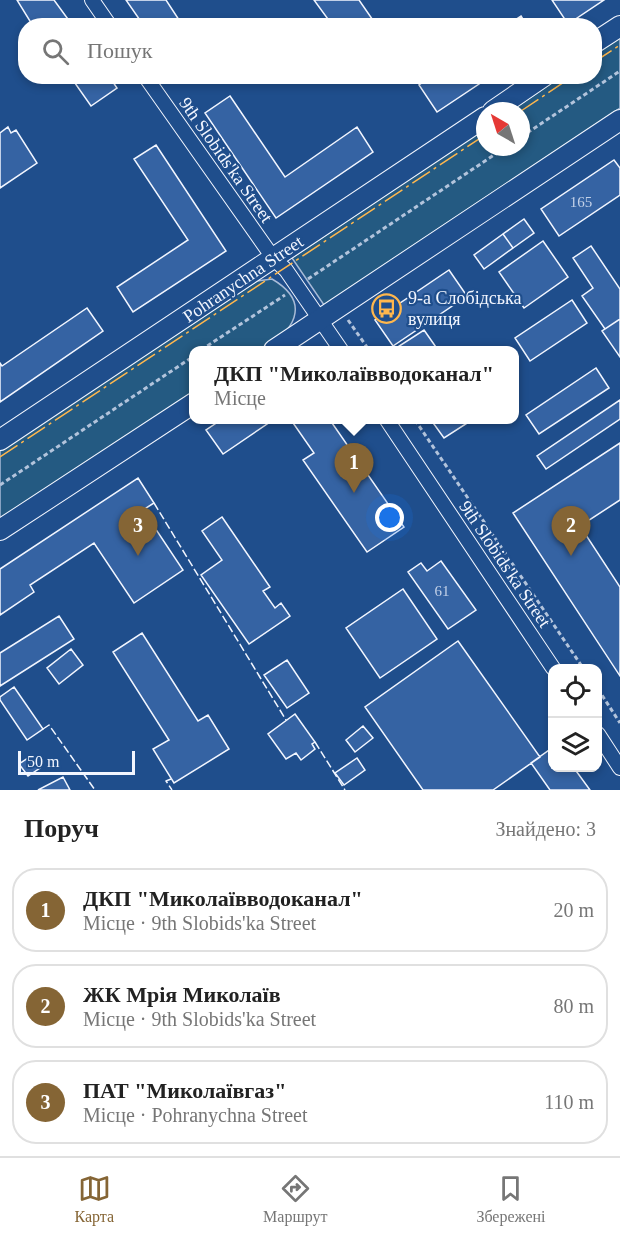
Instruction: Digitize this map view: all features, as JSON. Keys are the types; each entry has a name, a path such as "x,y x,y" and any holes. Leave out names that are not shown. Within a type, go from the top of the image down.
{"main road":[{"path":"602,38 620,26"},
{"path":"506,102 532,84"},
{"path":"281,346 620,120"},
{"name":"Pohranychna Street","path":"0,441 476,123"},
{"path":"0,530 189,406"}],"street":[{"path":"92,0 104,18"},
{"name":"9th Slobids'ka Street","path":"151,84 274,259 286,270 338,346"},
{"name":"9th Slobids'ka Street","path":"390,424 550,664"},
{"path":"602,741 620,768"}],"path":[{"path":"602,83 620,71"},
{"path":"530,131 600,84"},
{"path":"308,280 493,156"},
{"path":"209,346 287,294"},
{"path":"339,307 366,346"},
{"path":"0,485 189,359"},
{"path":"418,424 580,664"},
{"path":"602,696 620,723"}],"shaded area":[{"path":"620,37 620,108 324,305 292,258 476,134 476,156 530,156 530,102 524,102 550,84 602,84 602,49"},
{"path":"272,279 285,288 292,298 295,308 294,318 282,336 266,346 189,346 189,396 0,522 0,451 257,281"}],"building":[{"path":"17,0 54,0 67,18 28,18"},
{"path":"126,0 166,0 178,18 138,18"},
{"path":"314,0 359,0 371,18 327,18"},
{"path":"552,0 604,0 577,18 564,18"},
{"path":"76,84 114,84 117,88 91,106"},
{"path":"420,84 479,84 437,112"},
{"path":"230,96 285,177 357,127 373,152 276,218 205,113"},
{"path":"8,127 11,133 16,130 37,163 0,188 0,133"},
{"path":"156,145 226,251 133,312 117,287 188,240 134,159"},
{"path":"614,160 620,168 620,195 559,236 541,209"},
{"path":"524,219 534,233 513,248 503,234"},
{"path":"503,234 513,248 484,269 474,255"},
{"path":"543,241 568,277 524,308 499,272"},
{"path":"591,246 620,289 620,319 605,329 582,296 593,288 573,258"},
{"path":"449,270 467,296 393,346 375,320"},
{"path":"572,300 587,323 530,361 515,338"},
{"path":"87,308 103,331 0,402 0,363 2,366"},
{"path":"620,319 620,357 602,331"},
{"path":"424,330 435,346 399,346"},
{"path":"596,368 609,388 539,434 526,415"},
{"path":"620,400 620,419 546,469 537,456"},
{"path":"215,424 267,424 223,454 206,430"},
{"path":"294,424 333,424 404,527 367,552 303,460 314,453"},
{"path":"434,424 466,424 444,438"},
{"path":"620,443 620,500 580,526 620,587 620,676 513,513"},
{"path":"138,478 154,503 143,510 183,570 134,603 94,543 30,585 34,592 0,615 0,569"},
{"path":"222,517 270,587 263,591 275,608 281,603 290,616 249,644 201,575 222,560 202,531"},
{"path":"441,561 476,610 448,629 408,572 421,563 427,571"},
{"path":"403,589 437,639 380,678 346,628"},
{"path":"59,616 74,639 0,686 0,653"},
{"path":"142,633 198,721 208,715 229,749 174,783 153,749 169,740 113,652"},
{"path":"458,641 540,757 493,790 423,790 365,707"},
{"path":"71,649 83,665 59,684 47,668"},
{"path":"287,660 309,693 287,708 264,675"},
{"path":"14,687 43,729 27,740 0,700 0,697"},
{"path":"295,714 315,742 312,744 315,749 301,760 296,753 286,759 268,734"},
{"path":"363,726 373,738 355,752 346,740"},
{"path":"548,751 548,772 577,772 590,790 550,790 531,763"},
{"path":"31,756 40,768 28,776 19,764"},
{"path":"357,758 365,770 344,785 335,773"},
{"path":"63,777 70,790 38,790"}],"fence":[{"path":"154,503 286,720"},
{"path":"43,729 49,725 95,790"},
{"path":"315,742 345,790"},
{"path":"171,779 166,781 172,790"}],"power":[{"path":"602,57 620,45"},
{"path":"530,105 561,84"},
{"path":"0,457 476,141"}],"place":[{"name":"9-а Слобідська вулиця","path":"387,308"},
{"name":"ДКП \"Миколаївводоканал\"","path":"354,493"},
{"name":"ПАТ \"Миколаївгаз\"","path":"138,556"},
{"name":"ЖК Мрія Миколаїв","path":"571,556"}]}
